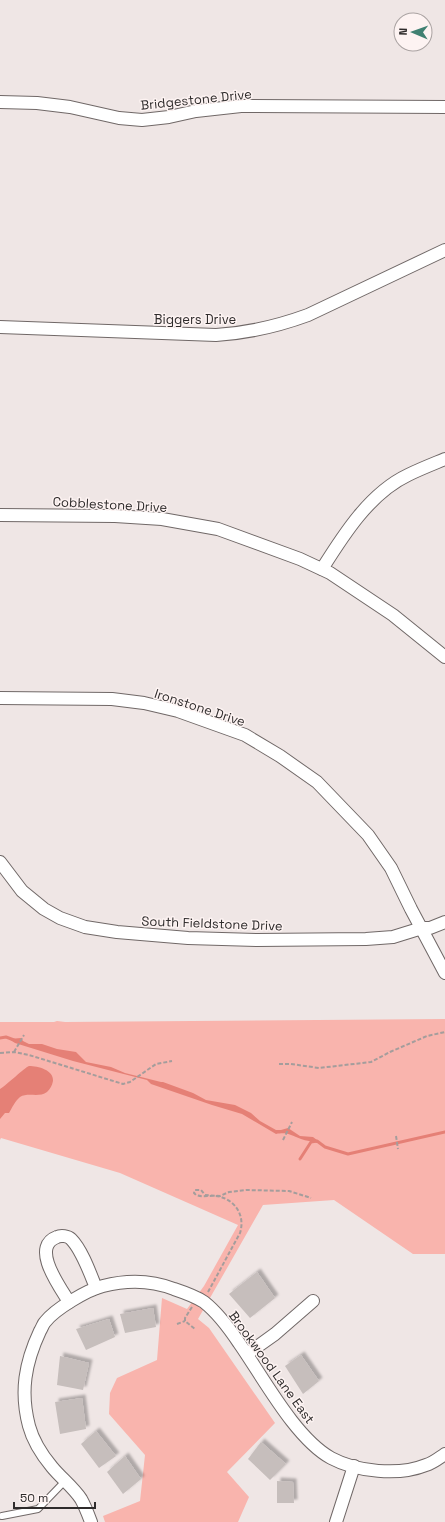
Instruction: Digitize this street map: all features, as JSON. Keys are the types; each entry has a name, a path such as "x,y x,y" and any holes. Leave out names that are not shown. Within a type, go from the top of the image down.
{"street":[{"name":"Bridgestone Drive","path":"0,102 57,105 119,118 142,120 169,117 196,111 241,106 445,107"},
{"name":"Biggers Drive","path":"0,327 216,335 237,334 286,323 308,315 445,250"},
{"path":"322,569 347,530 365,509 389,487 407,475 445,459"},
{"name":"Cobblestone Drive","path":"0,515 115,516 162,520 218,529 300,558 322,569 393,615 445,658"},
{"name":"Ironstone Drive","path":"0,698 112,699 144,703 178,711 245,735 280,756 317,782 368,835 391,868 445,974"},
{"name":"South Fieldstone Drive","path":"0,862 22,891 60,918 85,927 117,932 188,938 257,940 366,939 393,937 422,928 430,928 445,922"},
{"path":"69,1302 48,1263 45,1254 47,1245 52,1239 60,1236 70,1237 76,1245 96,1288"},
{"name":"Brookwood Lane East","path":"91,1522 81,1499 51,1466 36,1443 29,1427 25,1407 25,1370 33,1346 45,1322 69,1302 96,1288 114,1283 159,1283 200,1300 216,1312 247,1354 276,1398 304,1435 318,1449 332,1458 371,1470 398,1471 426,1465 445,1454"},
{"path":"247,1354 275,1334 313,1301"},
{"path":"336,1522 354,1466"}],"lane":[{"path":"2,1516 38,1509 65,1481"}],"path":[{"path":"279,1064 319,1068 370,1062 427,1036 445,1032"},
{"path":"14,1052 24,1035"},
{"path":"0,1052 14,1052 28,1055 123,1084 130,1082 156,1064 172,1061"},
{"path":"284,1140 292,1122"},
{"path":"396,1136 398,1149"},
{"path":"185,1321 185,1318 193,1306 210,1290 242,1227 242,1219 236,1208 221,1197 206,1195 201,1190 195,1190 194,1193 196,1196 206,1195 220,1196 229,1192 246,1190 289,1190 311,1198"},
{"path":"177,1324 185,1321"},
{"path":"185,1321 195,1329"}],"shaded area":[{"path":"445,1019 445,1254 413,1254 334,1200 263,1205 198,1319 209,1328 275,1423 227,1472 249,1497 238,1522 105,1522 103,1516 140,1501 145,1455 109,1414 110,1393 117,1378 157,1360 162,1298 187,1309 204,1286 238,1225 120,1173 1,1138 0,1140 0,1022"},
{"path":"21,1038 29,1044 42,1044 57,1049 76,1052 86,1062 111,1067 125,1073 163,1082 193,1093 206,1100 235,1105 251,1113 260,1121 276,1130 288,1128 300,1136 313,1137 317,1140 317,1143 303,1140 291,1135 280,1133 276,1134 242,1114 151,1084 147,1080 73,1061 15,1043 9,1039"},
{"path":"29,1066 48,1071 53,1077 51,1087 47,1092 41,1095 26,1095 20,1097 9,1113 5,1113 0,1119 0,1089"}],"building":[{"path":"257,1272 275,1298 250,1318 229,1294"},
{"path":"153,1308 156,1327 125,1333 120,1314"},
{"path":"109,1319 115,1337 86,1350 76,1329"},
{"path":"301,1355 319,1381 303,1394 285,1366"},
{"path":"60,1356 89,1363 83,1390 57,1385"},
{"path":"82,1398 86,1429 60,1434 55,1402"},
{"path":"96,1431 116,1456 99,1468 81,1444"},
{"path":"261,1442 286,1464 270,1480 248,1459"},
{"path":"125,1456 141,1479 123,1494 107,1472"},
{"path":"277,1481 293,1482 294,1503 277,1503"}],"waterway":[{"path":"0,1038 6,1037 14,1040"},
{"path":"300,1159 311,1142 317,1141 325,1147 348,1154 445,1132"}]}
